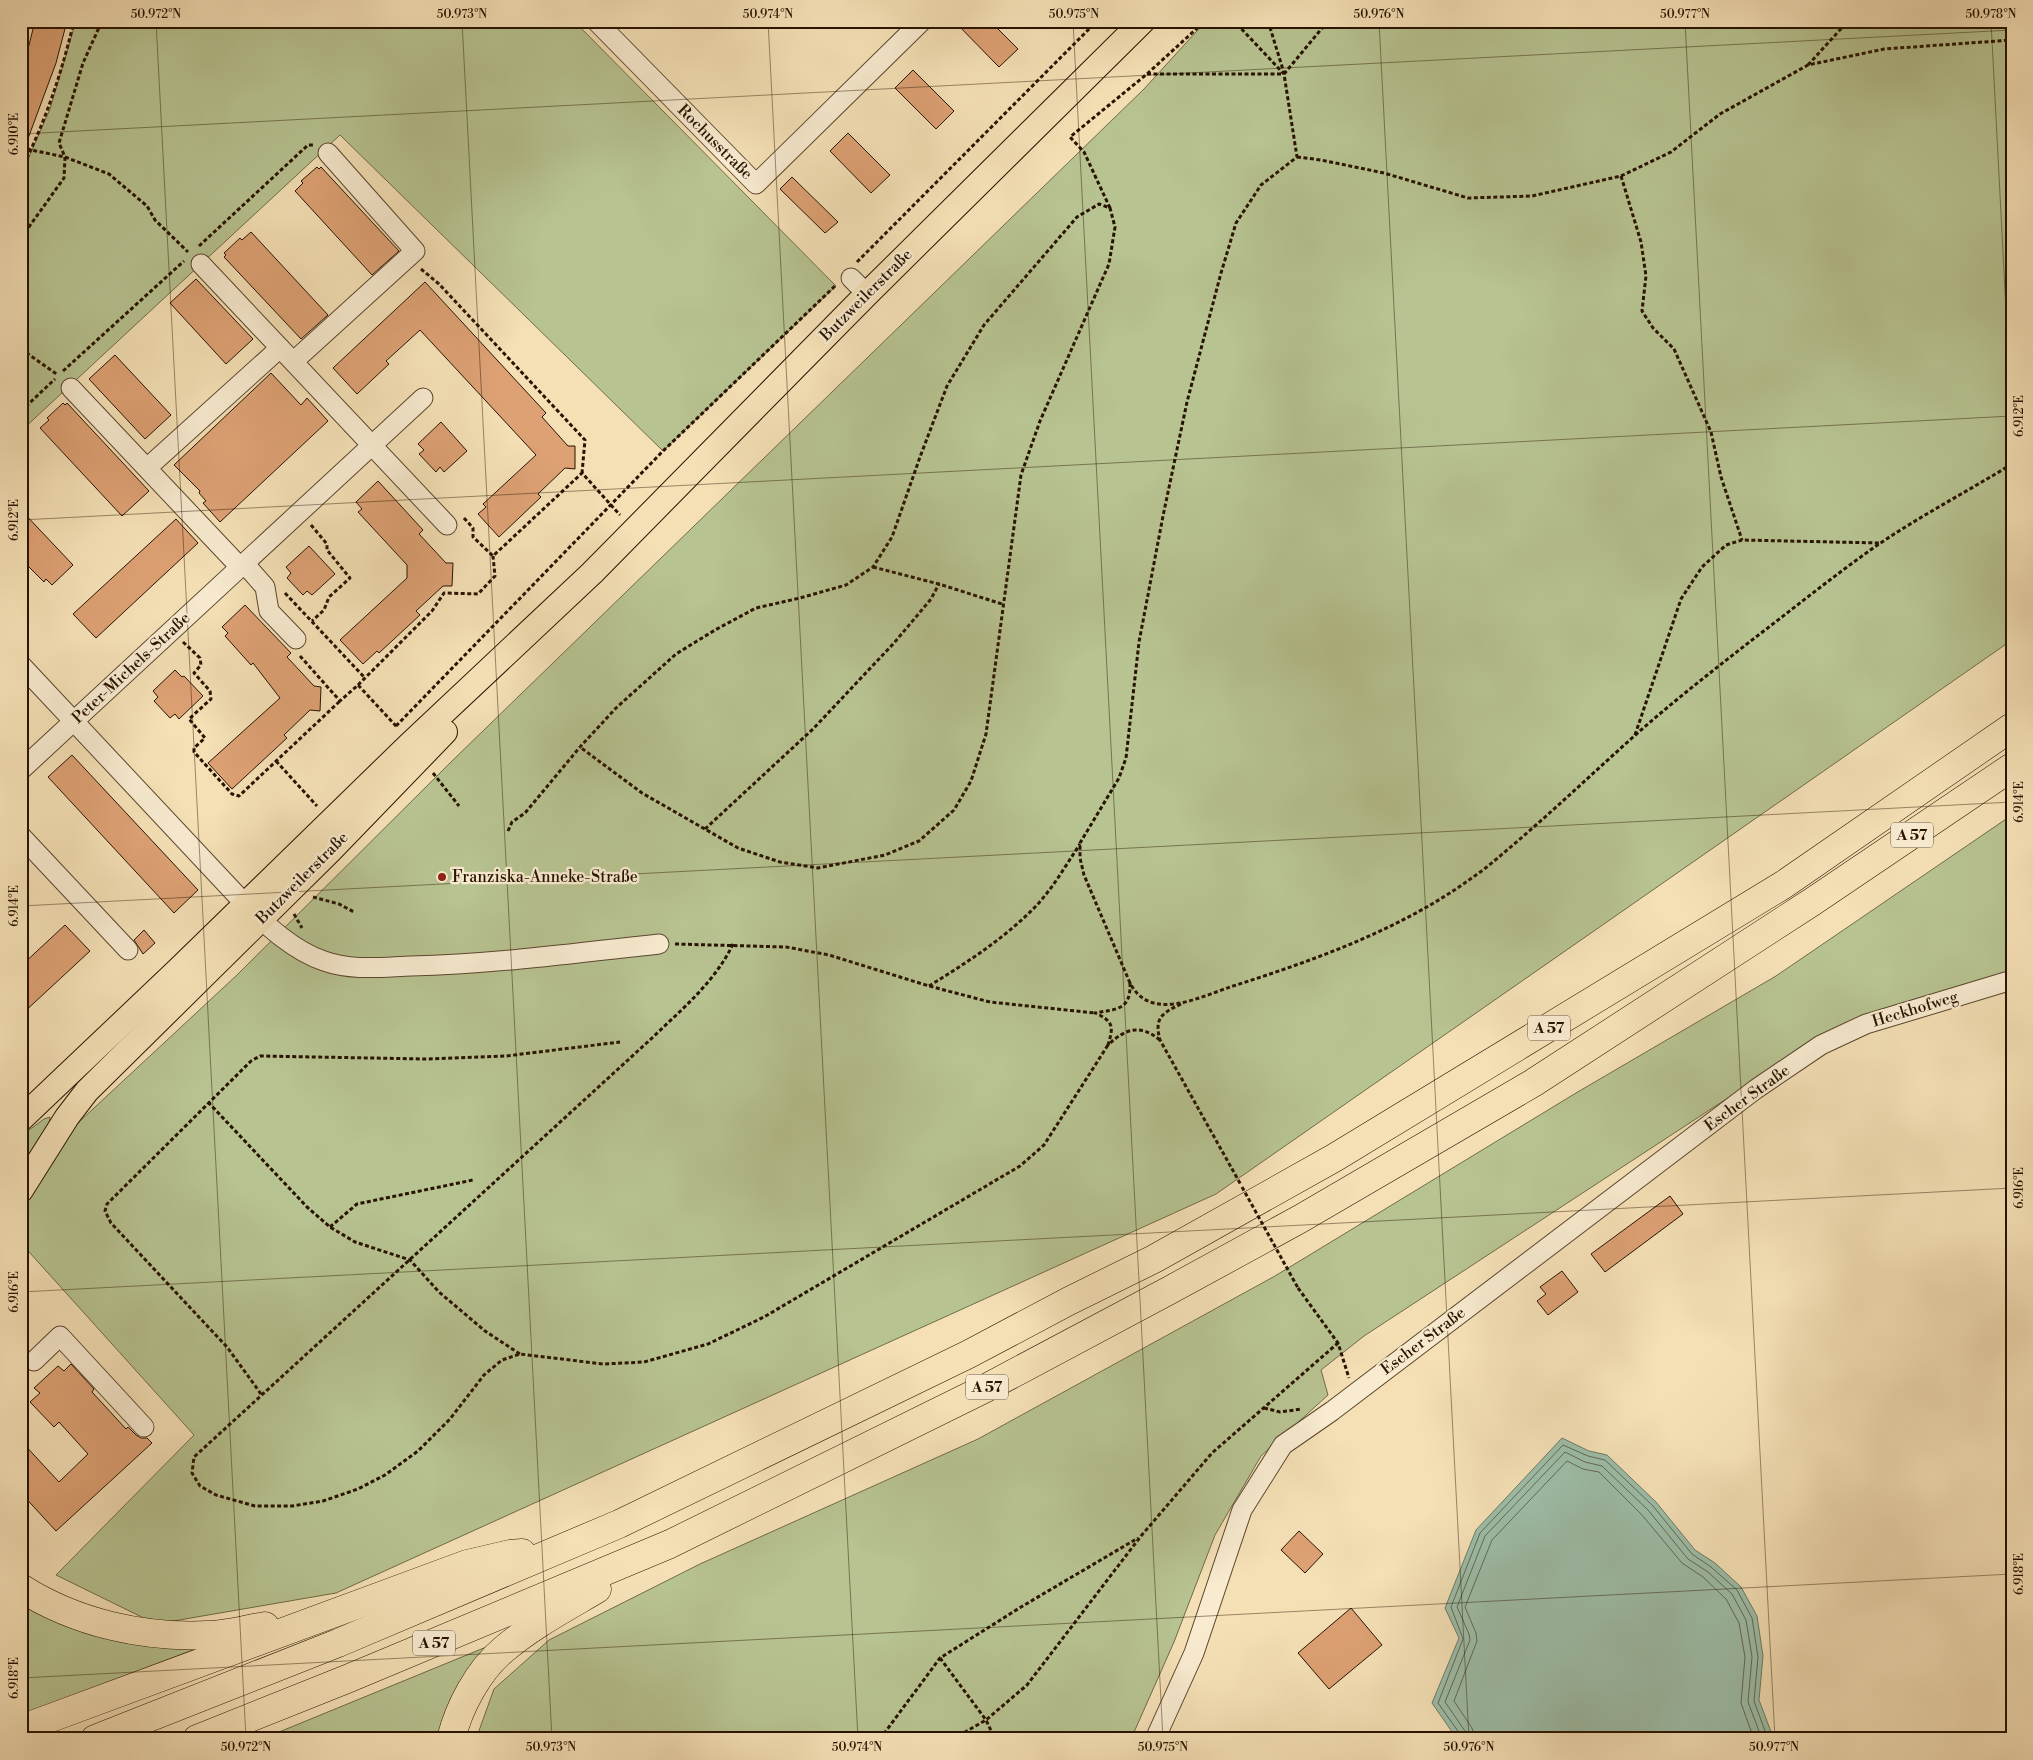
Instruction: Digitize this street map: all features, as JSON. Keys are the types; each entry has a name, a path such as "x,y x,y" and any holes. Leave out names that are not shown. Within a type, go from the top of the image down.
{"highway":[{"name":"A 57","path":"95,1739 338,1643 554,1552 679,1495 970,1354 1069,1301 1154,1259 1334,1158 1783,885 2012,727"},
{"name":"A 57","path":"197,1739 347,1679 670,1544 986,1388 1170,1290 1300,1219 1532,1084 1812,902 2012,767"},
{"path":"451,1739 464,1705 478,1679 502,1651 528,1631 670,1544"},
{"path":"21,1729 467,1564 510,1554 554,1552"},
{"path":"21,1588 51,1605 96,1623 173,1635 210,1635 330,1615"}],"main road":[{"name":"Butzweilerstraße","path":"21,1119 253,911 416,751 636,528 859,286 1143,21"},
{"name":"Butzweilerstraße","path":"21,1190 67,1117 87,1091 253,911"}],"street":[{"name":"Rochusstraße","path":"596,21 756,184 922,21"},
{"path":"294,361 414,251 328,153"},
{"path":"199,256 280,348 372,446 453,519"},
{"path":"147,468 280,348"},
{"path":"65,382 265,587 269,610 295,644"},
{"name":"Peter-Michels-Straße","path":"21,770 423,398"},
{"path":"21,665 253,911 300,949 325,962 358,968 464,965 659,944"},
{"path":"21,836 128,950"},
{"name":"Heckhofweg","path":"1821,1045 1866,1024 2012,980"},
{"name":"Escher Straße","path":"1155,1739 1194,1653 1242,1510 1283,1445 1332,1410 1756,1089 1821,1045"},
{"path":"34,1361 60,1336 144,1427"}],"path":[{"path":"21,170 48,108 67,50 74,21"},
{"path":"21,238 64,178 65,157 59,143 83,63 102,21"},
{"path":"580,746 642,793 738,848 780,862 818,868 885,855 919,841 954,810 971,781 986,734 998,652 1002,604 1021,475 1040,421 1109,264 1115,227 1110,208 1084,152 1070,136 1147,74 1205,21"},
{"path":"1234,21 1284,74"},
{"path":"1268,21 1284,74 1297,157"},
{"path":"1284,74 1328,21"},
{"path":"1808,65 1848,21"},
{"path":"928,986 1003,936 1036,906 1056,880 1080,843 1119,778 1126,758 1139,642 1187,402 1236,223 1261,185 1297,157 1384,173 1468,198 1532,196 1621,176 1671,152 1720,114 1808,65 1884,48 2012,40"},
{"path":"1147,74 1284,74"},
{"path":"199,256 308,145 321,145 328,153"},
{"path":"21,146 65,157 109,174 147,206 160,225 191,254 65,382 21,410"},
{"path":"1621,176 1641,242 1646,276 1642,311 1653,328 1674,349 1711,432 1721,478 1742,540"},
{"path":"508,831 512,822 525,813 580,746 616,708 676,654 756,608 800,598 846,584 873,568 892,537 947,386 984,325 1076,217 1099,204 1110,208"},
{"path":"408,257 415,266 439,284 585,440 582,473 493,556"},
{"path":"21,349 65,382"},
{"path":"1356,1391 1347,1374 1338,1343 1298,1288 1160,1040 1158,1030 1160,1018 1164,1013 1186,1002 1278,972 1344,947 1422,909 1476,876 1554,810 1634,736 1750,642 1880,544 2012,464"},
{"path":"582,473 611,506 636,528"},
{"path":"300,512 327,544 327,550 350,578 329,597 324,610 312,621"},
{"path":"172,630 200,658 201,665 194,673 210,691 210,700 189,719 205,738 194,748 194,752 232,794 239,796 358,685 432,611 444,593 478,594 496,576 493,556 473,537 473,528 453,519"},
{"path":"1634,736 1682,600 1702,567 1726,545 1742,540 1880,544"},
{"path":"873,568 939,584 1002,604"},
{"path":"705,829 813,729 894,643 931,599 939,584"},
{"path":"278,586 365,678"},
{"path":"295,644 340,701"},
{"path":"358,685 396,726 460,806"},
{"path":"276,761 317,806"},
{"path":"1080,843 1080,858 1084,874 1130,983 1138,996 1160,1005 1186,1002"},
{"path":"312,897 339,904 354,912"},
{"path":"294,906 293,912 297,921 325,962"},
{"path":"659,944 733,944 786,947 829,955 928,986 990,1002 1095,1013 1105,1017 1111,1024 1112,1033 1108,1045 1044,1145 1020,1166 764,1317 708,1344 644,1362 602,1364 520,1354 502,1360 484,1376 450,1419 418,1451 358,1489 323,1502 292,1506 255,1506 216,1496 200,1486 192,1473 194,1457 652,1038 707,984 726,958 733,944"},
{"path":"1095,1013 1119,1008 1127,1002 1130,995 1130,983"},
{"path":"1108,1045 1120,1034 1134,1030 1151,1033 1160,1040"},
{"path":"261,1394 227,1347 111,1223 105,1211 107,1204 208,1102 251,1061 260,1056 426,1059 506,1056 620,1042"},
{"path":"208,1102 306,1207 330,1227 355,1242 410,1260 439,1292 486,1331 520,1354"},
{"path":"330,1227 357,1204 473,1180"},
{"path":"952,1739 986,1720 1026,1685 1141,1536 1212,1453 1338,1343"},
{"path":"1263,1408 1280,1412 1301,1408 1332,1410"},
{"path":"880,1739 940,1658 1021,1607 1141,1536"},
{"path":"940,1658 986,1720 995,1739"}],"shaded area":[{"path":"76,21 574,21 836,286 663,451 340,135 21,431 21,175 50,109"},
{"path":"1206,21 2012,21 2012,640 1216,1194 336,1593 156,1624 56,1575 194,1435 21,1243 21,1213 65,1135 237,975 451,762 1144,89"},
{"path":"2012,815 2012,971 1864,1015 1818,1039 1364,1336 1321,1370 1328,1395 1261,1456 1215,1535 1174,1642 1131,1739 476,1739 494,1689 549,1640 700,1564 978,1439 1275,1276 1576,1093 1776,976"},
{"path":"50,1117 49,1125 21,1170 21,1136 44,1119"},
{"path":"21,1599 198,1648 21,1715"},
{"path":"496,1643 441,1739 262,1739"}],"water":[{"path":"1562,1438 1589,1451 1607,1455 1656,1502 1695,1550 1715,1563 1741,1587 1757,1616 1763,1656 1759,1700 1773,1737 1771,1739 1457,1739 1432,1703 1459,1638 1445,1608 1476,1530"}],"building":[{"path":"35,21 67,21 56,63 23,152 21,152 21,47 28,49"},
{"path":"954,21 990,21 1018,49 999,67"},
{"path":"913,70 954,111 936,129 895,88"},
{"path":"848,133 890,175 871,193 830,151"},
{"path":"317,167 319,169 321,167 399,251 372,275 295,191 303,183 301,181"},
{"path":"792,177 838,222 825,233 780,189"},
{"path":"251,232 328,315 301,339 224,257 226,255 224,253 240,238 242,240"},
{"path":"196,279 253,339 226,364 170,303"},
{"path":"425,282 546,413 542,417 568,446 575,446 575,469 565,468 538,494 541,497 499,537 478,514 486,507 483,504 536,455 420,330 386,361 389,364 357,394 333,368"},
{"path":"115,355 171,415 145,439 89,379"},
{"path":"271,373 301,405 307,398 328,421 220,522 203,503 206,501 199,493 200,491 174,465"},
{"path":"63,403 65,405 67,403 149,491 122,516 40,428 49,420 47,418"},
{"path":"441,422 467,451 444,472 440,467 436,472 419,454 424,450 418,444"},
{"path":"378,481 423,530 419,534 446,563 453,563 452,586 443,586 416,611 420,615 379,653 377,651 363,664 340,640 407,578 407,565 358,512 362,509 356,502"},
{"path":"21,510 73,565 52,585 46,579 44,582 21,559"},
{"path":"176,519 198,543 96,638 73,614"},
{"path":"309,546 335,574 312,595 307,591 303,595 287,578 291,573 286,567"},
{"path":"245,605 291,653 287,657 314,686 321,687 320,711 310,710 284,735 287,738 232,789 208,763 280,698 253,663 251,665 225,636 228,633 222,627"},
{"path":"175,670 182,677 184,676 203,696 179,719 175,714 170,718 154,701 158,697 153,691"},
{"path":"72,755 198,890 174,913 48,777"},
{"path":"65,925 90,951 21,1015 21,966"},
{"path":"144,930 155,943 143,954 134,940"},
{"path":"1670,1196 1683,1214 1605,1272 1591,1254"},
{"path":"1562,1271 1578,1292 1548,1315 1537,1301 1546,1294 1540,1287"},
{"path":"71,1364 94,1389 92,1392 126,1429 128,1427 136,1435 141,1438 147,1438 152,1443 56,1531 21,1493 21,1441 59,1482 88,1454 59,1422 54,1427 30,1402 40,1393 34,1388 58,1366 64,1371"},
{"path":"1299,1531 1323,1554 1305,1573 1281,1550"},
{"path":"1351,1608 1382,1645 1329,1689 1298,1653"}],"place":[{"name":"Franziska-Anneke-Straße","path":"442,877"}]}
